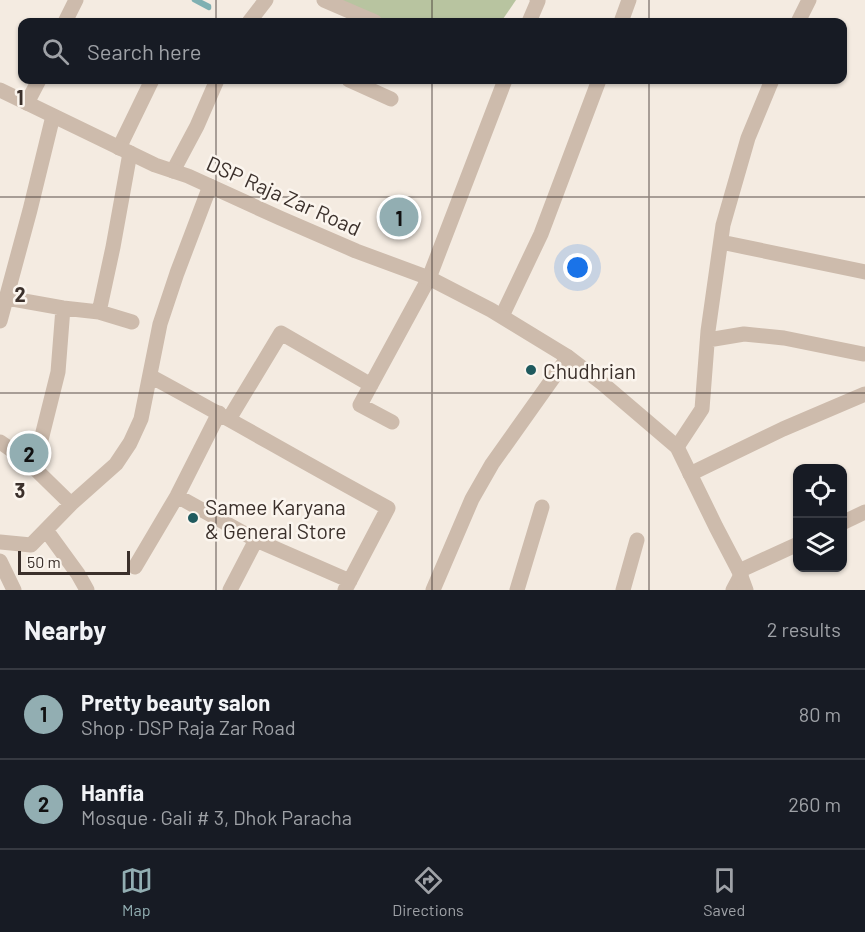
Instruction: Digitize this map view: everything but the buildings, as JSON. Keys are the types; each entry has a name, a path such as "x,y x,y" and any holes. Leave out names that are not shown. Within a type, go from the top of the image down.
{"street":[{"path":"67,18 76,0"},
{"path":"252,18 266,0"},
{"path":"324,0 366,18"},
{"path":"622,18 629,0"},
{"path":"800,18 809,0"},
{"path":"531,18 538,1"},
{"path":"27,103 37,84"},
{"path":"99,312 113,248 124,151 150,84"},
{"path":"173,171 197,126 215,84"},
{"path":"361,84 391,99"},
{"path":"392,422 360,405 429,278 503,84"},
{"path":"502,316 541,234 597,84"},
{"path":"676,447 702,409 708,340 723,225 748,138 770,84"},
{"name":"DSP Raja Zar Road","path":"0,90 155,165 188,176 356,251 429,278 502,316 568,357 676,447 740,573 746,590"},
{"path":"0,321 53,116"},
{"path":"0,542 31,545 71,504 116,464 130,443 141,419 160,324 210,186"},
{"path":"721,242 865,273"},
{"path":"7,298 99,312 132,322"},
{"path":"34,468 58,372 63,308"},
{"path":"135,567 224,416 281,333 371,385"},
{"path":"708,340 744,334 784,338 864,352"},
{"path":"433,590 472,499 492,464 568,357"},
{"path":"150,376 388,508 348,586 256,540 177,496"},
{"path":"690,474 783,429 865,394"},
{"path":"0,442 26,460 71,504"},
{"path":"517,590 542,507"},
{"path":"847,521 865,512"},
{"path":"46,530 87,590"},
{"path":"230,590 256,540"},
{"path":"622,590 637,540"},
{"path":"733,590 740,573 793,546"},
{"path":"0,561 14,590"}],"green space":[{"path":"336,0 516,0 504,18 376,18"}],"waterway":[{"path":"194,0 209,8 197,0"}],"place":[{"name":"Pretty beauty salon","path":"399,217"},
{"name":"Chudhrian","path":"531,370"},
{"name":"Hanfia","path":"29,453"},
{"name":"Samee Karyana & General Store","path":"193,518"}]}
